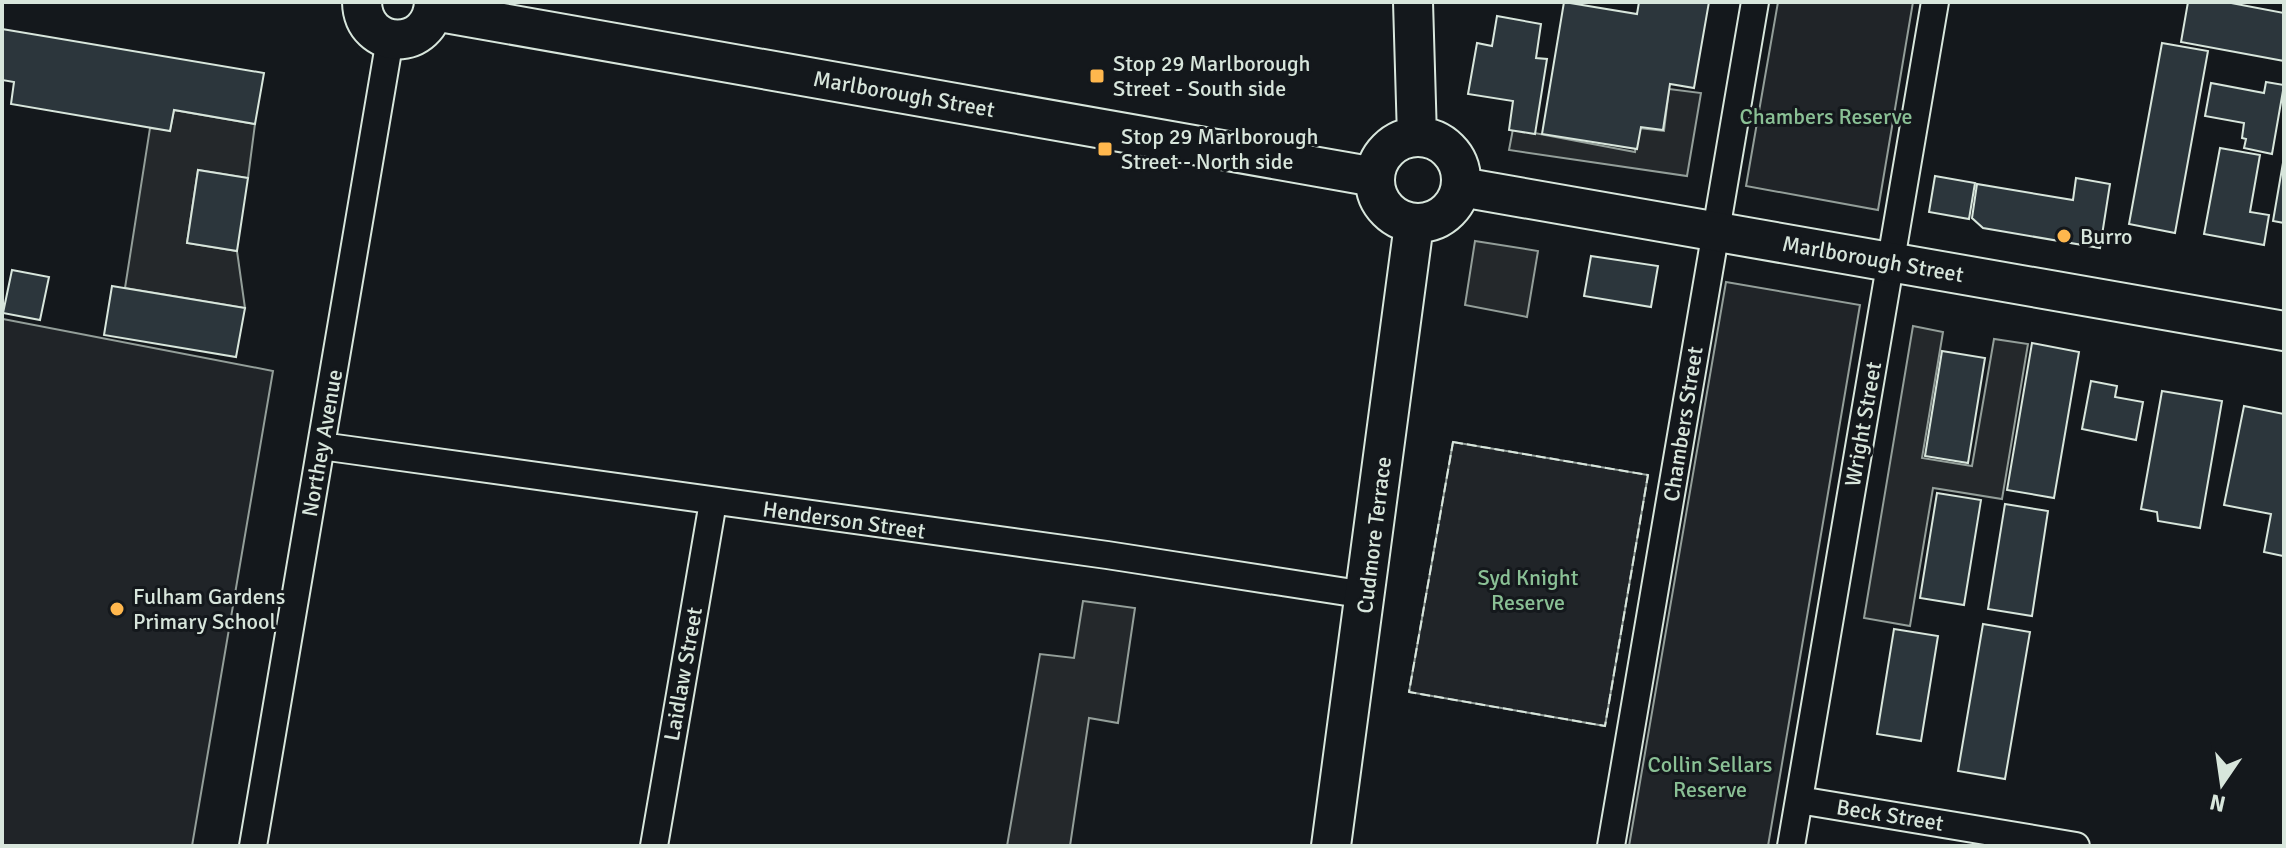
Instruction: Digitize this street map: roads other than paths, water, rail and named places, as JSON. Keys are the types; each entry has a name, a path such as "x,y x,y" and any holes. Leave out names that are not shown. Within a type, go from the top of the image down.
{"street":[{"path":"362,2 366,21 379,35 404,40 427,26 434,7"},
{"path":"1413,2 1417,137"},
{"name":"Chambers Street","path":"1611,846 1755,2"},
{"name":"Wright Street","path":"1791,846 1935,2"},
{"name":"Marlborough Street","path":"434,7 1375,177"},
{"name":"Northey Avenue","path":"253,846 390,39"},
{"path":"1417,137 1444,145 1456,157 1462,177 1454,205 1441,217 1428,223 1414,224 1390,213 1381,202 1375,177 1378,164 1387,150 1402,140 1417,137"},
{"name":"Marlborough Street","path":"1461,187 2284,331"},
{"name":"Cudmore Terrace","path":"1331,846 1414,224"},
{"name":"Henderson Street","path":"321,446 1107,555 1366,595"},
{"name":"Laidlaw Street","path":"654,846 713,502"},
{"name":"Beck Street","path":"1799,800 2076,846"}],"place":[{"name":"Stop 29 Marlborough Street - South side","path":"1097,76"},
{"name":"Stop 29 Marlborough Street - North side","path":"1105,149"},
{"name":"Burro","path":"2064,236"},
{"name":"Fulham Gardens Primary School","path":"117,609"}],"park label":[{"name":"Chambers Reserve","path":"1826,116"},
{"name":"Syd Knight Reserve","path":"1528,590"},
{"name":"Collin Sellars Reserve","path":"1710,776"}]}
